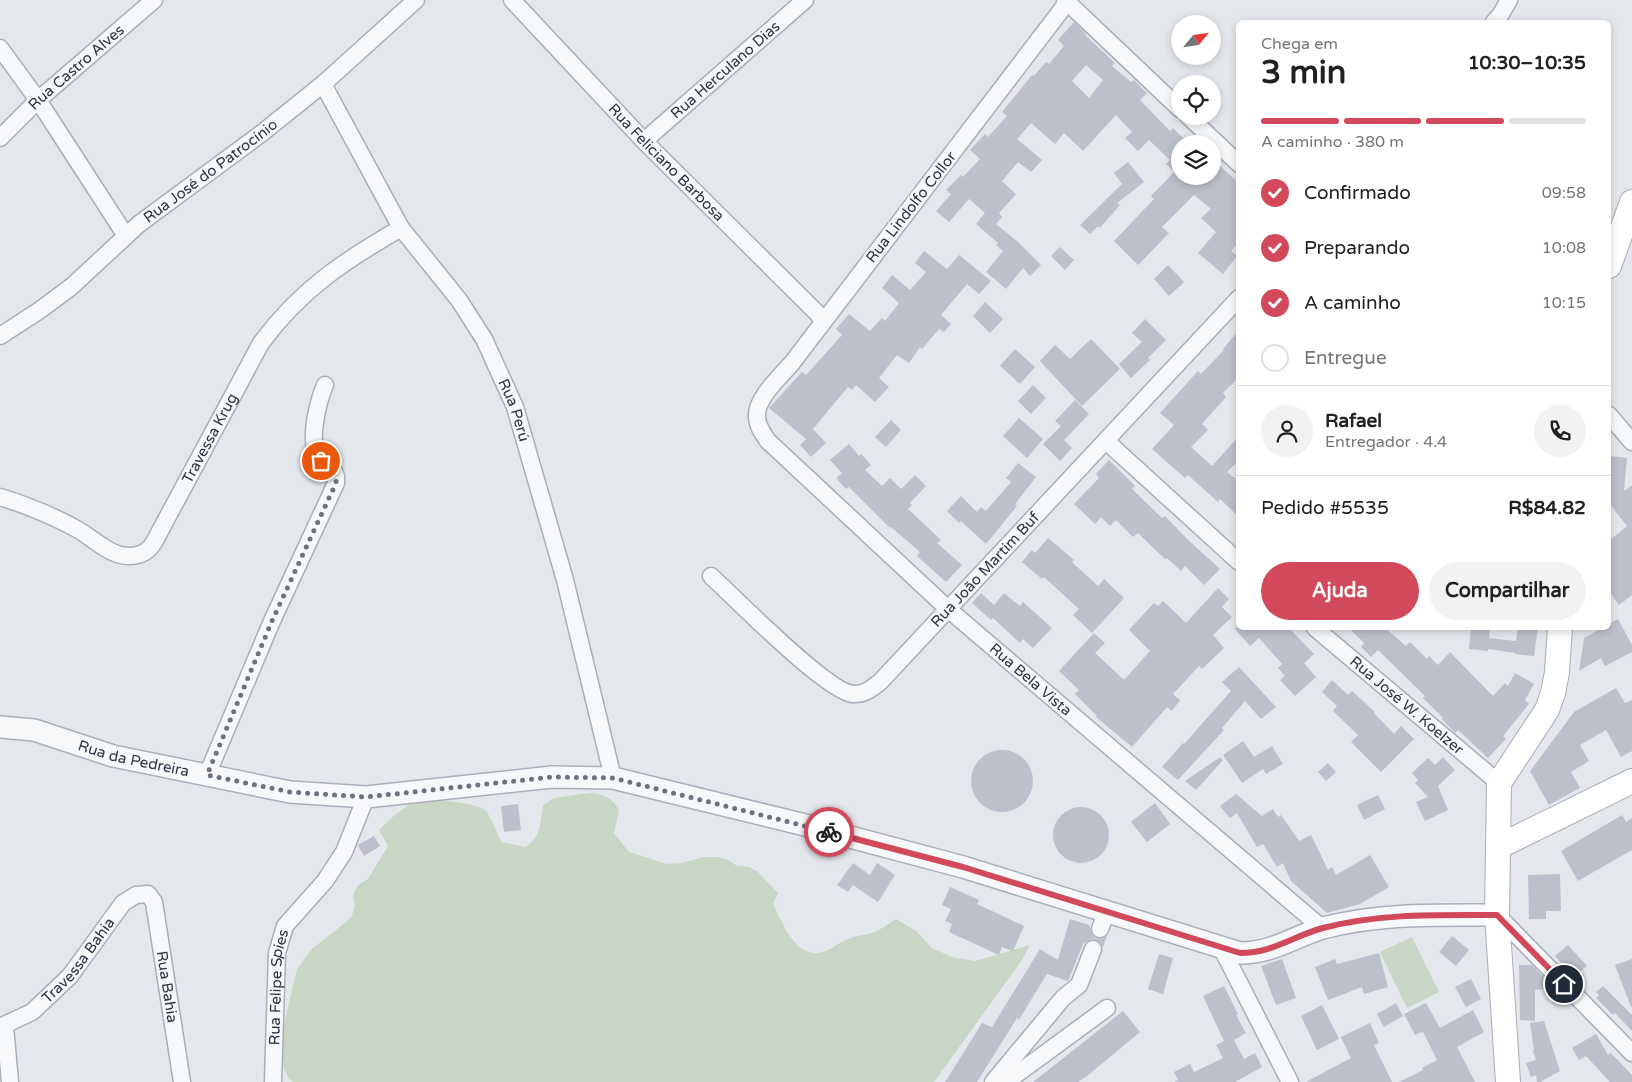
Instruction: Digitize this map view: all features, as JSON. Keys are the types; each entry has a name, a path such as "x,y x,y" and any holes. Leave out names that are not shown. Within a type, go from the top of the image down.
{"main road":[{"path":"1611,260 1632,202"},
{"path":"1508,1082 1497,915 1499,783 1547,710 1557,672 1560,630"},
{"path":"1498,847 1632,781"}],"street":[{"name":"Rua Castro Alves","path":"0,138 38,100 154,0"},
{"name":"Rua José do Patrocínio","path":"0,336 71,287 147,218 262,133 323,84 416,0"},
{"name":"Rua Feliciano Barbosa","path":"512,0 644,141 824,320"},
{"name":"Rua Herculano Dias","path":"644,141 805,0"},
{"path":"1496,20 1502,14 1509,0"},
{"path":"1067,1 1171,100"},
{"name":"Rua Lindolfo Collor","path":"757,416 760,402 1067,1"},
{"path":"0,48 38,100 126,236"},
{"name":"Rua Perú","path":"323,84 401,228 459,300 484,339 515,407 565,580 613,778"},
{"path":"1198,125 1236,161"},
{"name":"Travessa Krug","path":"0,496 76,528 118,554 128,556 140,555 154,545 262,343 279,319 329,274 350,258 401,228"},
{"name":"Rua João Martim Buf","path":"711,576 812,670 841,691 853,694 865,692 880,682 1236,301"},
{"path":"207,775 272,621 336,483 337,477 334,471 321,461 315,446 315,414 325,385"},
{"name":"Rua Bela Vista","path":"757,416 760,429 768,441 948,609 1322,928"},
{"path":"1611,417 1632,442"},
{"path":"1106,441 1236,559"},
{"name":"Rua José W. Koelzer","path":"1317,630 1499,783"},
{"name":"Rua da Pedreira","path":"0,727 34,730 113,756 290,792 366,797 552,777 613,778 805,825 963,867 1104,920 1240,953 1257,953 1322,928 1370,918 1405,915 1497,915"},
{"name":"Rua Felipe Spies","path":"274,1082 277,953 285,926 325,881 344,852 366,797"},
{"name":"Travessa Bahia","path":"2,1026 32,1012 70,976 123,903 136,894 148,894"},
{"name":"Rua Bahia","path":"148,894 154,902 182,1082"},
{"path":"1497,915 1632,1053"},
{"path":"1221,947 1290,1082"},
{"path":"993,1082 1063,998 1079,985 1093,949"},
{"path":"1006,1082 1106,1008"},
{"path":"2,1026 10,1082"}],"green space":[{"path":"590,793 608,797 619,810 614,833 629,852 667,864 682,863 704,857 717,857 728,860 737,866 749,867 758,872 778,893 773,903 789,935 802,949 810,952 826,951 849,939 875,932 896,919 916,931 932,948 952,957 975,961 1030,945 1022,960 934,1082 293,1082 289,1079 284,1068 280,1041 297,969 312,949 351,918 355,906 353,895 358,885 368,879 388,846 379,830 387,822 415,802 429,800 462,803 473,805 486,811 502,842 526,847 535,839 543,806 553,798"},
{"path":"1412,937 1439,992 1407,1008 1380,952"}],"building":[{"path":"1074,22 1115,63 1112,66 1131,82 1134,80 1147,93 1140,100 1170,131 1173,128 1180,135 1171,135 1171,169 1166,164 1170,160 1149,140 1138,151 1125,138 1132,132 1116,115 1083,151 1064,133 1055,144 1031,123 1017,139 1042,160 1031,172 1018,162 1002,181 1016,194 999,213 1002,217 996,224 1018,242 1041,265 1030,276 1023,268 1006,289 986,272 1003,251 996,245 998,243 976,224 985,213 969,199 949,222 936,211 951,194 946,190 961,175 963,177 980,159 970,150 985,134 988,137 1007,116 1002,112 1032,75 1034,76 1046,62 1049,64 1064,46 1058,40","holes":["1086,65 1103,80 1089,98 1072,81"]},
{"path":"1128,162 1144,182 1117,203 1120,205 1100,228 1098,226 1090,234 1080,225 1122,184 1114,173"},
{"path":"1221,167 1236,180 1236,245 1231,251 1236,257 1223,274 1198,253 1216,232 1201,218 1211,209 1194,195 1162,227 1169,233 1138,265 1114,241 1154,199 1151,196 1171,175 1171,185 1221,185"},
{"path":"1060,247 1074,260 1065,270 1051,256"},
{"path":"924,251 947,269 959,255 991,281 979,294 967,284 941,315 951,324 944,332 939,329 922,349 920,347 909,363 897,355 879,378 889,387 875,402 856,385 852,390 848,387 813,429 826,443 811,457 800,445 806,439 769,408 802,372 806,375 842,335 836,329 849,314 870,331 882,318 885,321 899,303 882,288 892,275 910,290 926,272 915,263"},
{"path":"1168,265 1184,282 1169,296 1154,279"},
{"path":"985,302 1003,319 990,333 973,316"},
{"path":"1145,319 1166,340 1148,358 1150,360 1131,378 1119,364 1142,342 1132,333"},
{"path":"1236,334 1236,380 1223,393 1226,397 1202,424 1208,430 1191,447 1212,466 1236,439 1236,463 1227,472 1236,480 1236,514 1220,499 1218,502 1188,475 1185,478 1152,449 1174,425 1160,413 1198,371 1201,374"},
{"path":"1091,339 1120,369 1082,406 1040,361 1055,345 1070,359"},
{"path":"1015,349 1035,367 1020,384 1000,366"},
{"path":"1033,385 1046,398 1031,414 1018,401"},
{"path":"1075,400 1089,414 1064,440 1072,448 1060,461 1043,444 1061,426 1055,421"},
{"path":"1019,418 1043,439 1027,458 1003,436"},
{"path":"891,420 901,430 886,447 875,437"},
{"path":"849,444 859,456 861,454 871,465 865,470 882,486 890,478 901,489 915,475 926,486 910,503 912,505 908,509 941,540 937,543 962,565 946,582 917,556 920,552 890,528 849,487 846,489 836,478 842,473 830,460"},
{"path":"1611,456 1627,458 1624,491 1632,485 1632,595 1619,605 1611,594 1611,539 1627,526 1611,506"},
{"path":"1109,460 1135,486 1132,489 1162,518 1165,516 1220,569 1204,585 1185,566 1181,571 1167,558 1165,559 1138,533 1133,537 1116,520 1110,526 1101,517 1095,524 1074,504 1099,478 1096,474"},
{"path":"1018,463 1036,477 1015,504 1017,506 986,544 947,511 961,496 977,512 981,507 986,511 1011,482 1006,478"},
{"path":"1048,538 1074,560 1072,562 1098,586 1104,579 1124,598 1092,633 1073,615 1079,609 1044,577 1042,579 1022,562 1032,550 1035,553"},
{"path":"1218,588 1229,599 1222,607 1232,617 1213,635 1224,648 1202,669 1199,666 1173,694 1180,700 1172,711 1167,707 1132,747 1096,717 1075,694 1079,690 1059,671 1094,633 1105,643 1095,653 1124,680 1150,651 1129,630 1154,603 1158,606 1163,601 1186,623"},
{"path":"981,593 994,605 1004,593 1020,606 1023,602 1052,628 1033,648 1023,639 1020,643 993,618 991,620 972,603"},
{"path":"1618,619 1632,645 1632,652 1605,666 1601,658 1579,671 1584,638 1598,630 1611,630 1611,623"},
{"path":"1234,628 1236,630 1291,630 1314,654 1304,663 1316,677 1295,696 1280,680 1285,676 1278,668 1282,664 1259,638 1250,646"},
{"path":"1351,630 1387,630 1406,646 1410,642 1427,659 1429,656 1438,665 1450,652 1493,696 1505,683 1508,686 1515,673 1534,684 1525,700 1529,704 1503,736 1506,739 1488,758 1458,730 1455,733 1423,698 1425,696 1378,650 1371,657 1361,647 1364,643"},
{"path":"1471,630 1490,630 1489,638 1516,641 1518,630 1538,630 1534,656 1488,649 1488,651 1469,649"},
{"path":"1239,667 1276,707 1261,719 1245,701 1222,728 1224,730 1178,780 1162,767 1231,691 1222,682"},
{"path":"1332,680 1348,695 1352,691 1375,712 1394,734 1401,726 1414,739 1381,772 1351,742 1358,735 1333,711 1337,706 1322,692"},
{"path":"1616,688 1625,703 1632,700 1632,751 1621,757 1606,730 1580,745 1589,761 1571,772 1580,788 1549,805 1530,771 1574,712"},
{"path":"1243,741 1254,757 1272,746 1283,764 1266,774 1263,769 1242,783 1223,755"},
{"path":"996,750 1008,750 1024,759 1031,769 1033,781 1031,793 1024,803 1008,812 996,812 985,807 976,798 971,787 971,775 976,764 985,755"},
{"path":"1220,757 1223,760 1196,790 1185,781"},
{"path":"1443,757 1455,770 1438,786 1448,810 1425,821 1416,802 1428,797 1415,783 1418,780 1412,773 1428,758 1435,765"},
{"path":"1328,763 1336,772 1326,781 1318,772"},
{"path":"1236,794 1262,816 1273,809 1278,817 1281,815 1299,841 1311,835 1328,870 1332,867 1336,875 1370,855 1389,887 1360,904 1327,913 1291,881 1283,863 1277,867 1263,844 1257,847 1237,813 1230,818 1220,806"},
{"path":"1378,795 1385,809 1364,820 1357,805"},
{"path":"1155,803 1170,824 1147,842 1131,822"},
{"path":"518,804 521,830 504,832 501,806"},
{"path":"1076,807 1086,807 1101,815 1107,824 1109,835 1107,846 1101,855 1086,863 1076,863 1065,858 1058,851 1053,840 1053,830 1058,819 1065,812"},
{"path":"1622,815 1626,822 1632,818 1632,850 1578,881 1561,851"},
{"path":"374,836 380,846 364,856 358,845"},
{"path":"853,863 870,875 877,863 895,875 878,902 853,885 848,892 837,885"},
{"path":"1560,874 1561,911 1546,911 1546,919 1529,919 1528,875"},
{"path":"950,887 979,900 977,904 1024,926 1013,951 1002,947 999,955 949,932 952,924 945,921 951,909 942,905"},
{"path":"1070,919 1089,925 1092,935 1096,938 1102,939 1107,936 1103,947 1100,942 1091,939 1083,944 1068,981 1047,974 1019,1020 1017,1018 977,1082 945,1082 982,1023 992,1027 1040,949 1058,960"},
{"path":"1452,936 1469,950 1456,966 1439,952"},
{"path":"1568,945 1587,966 1574,977 1555,956"},
{"path":"1379,953 1388,987 1364,994 1362,987 1328,1000 1315,967 1335,959 1337,964"},
{"path":"1159,954 1173,958 1163,994 1148,989"},
{"path":"1282,959 1296,998 1276,1005 1261,966"},
{"path":"1632,959 1632,1007 1631,1007 1615,965"},
{"path":"1519,965 1532,965 1554,988 1535,990 1535,1021 1520,1020"},
{"path":"1471,979 1481,999 1466,1007 1455,987"},
{"path":"1224,986 1246,1033 1234,1040 1244,1059 1255,1053 1262,1067 1235,1082 1174,1082 1178,1080 1174,1072 1190,1064 1194,1072 1223,1058 1216,1045 1224,1041 1203,996"},
{"path":"1603,986 1632,1015 1632,1031 1615,1013 1613,1015 1596,998 1599,995 1596,992"},
{"path":"1396,1003 1403,1016 1384,1027 1377,1014"},
{"path":"1426,1003 1440,1028 1473,1010 1484,1032 1457,1047 1475,1082 1399,1082 1423,1070 1422,1068 1437,1060 1423,1032 1415,1035 1404,1014"},
{"path":"1322,1005 1339,1039 1317,1050 1301,1016"},
{"path":"1123,1011 1140,1032 1087,1076 1078,1082 1033,1082"},
{"path":"1544,1021 1560,1071 1537,1082 1536,1075 1531,1077 1526,1063 1536,1060 1533,1051 1530,1023"},
{"path":"1370,1023 1379,1043 1374,1045 1392,1082 1306,1082 1351,1058 1341,1037"},
{"path":"1596,1034 1608,1055 1611,1053 1632,1075 1632,1082 1610,1082 1586,1056 1579,1060 1572,1048"}],"way so far":[{"path":"321,461 334,471 337,477 336,483 272,621 207,775 290,792 366,797 552,777 613,778 829,832"}],"route":[{"path":"829,832 963,867 1240,953 1257,953 1322,928 1370,918 1405,915 1497,915 1564,984"}]}
